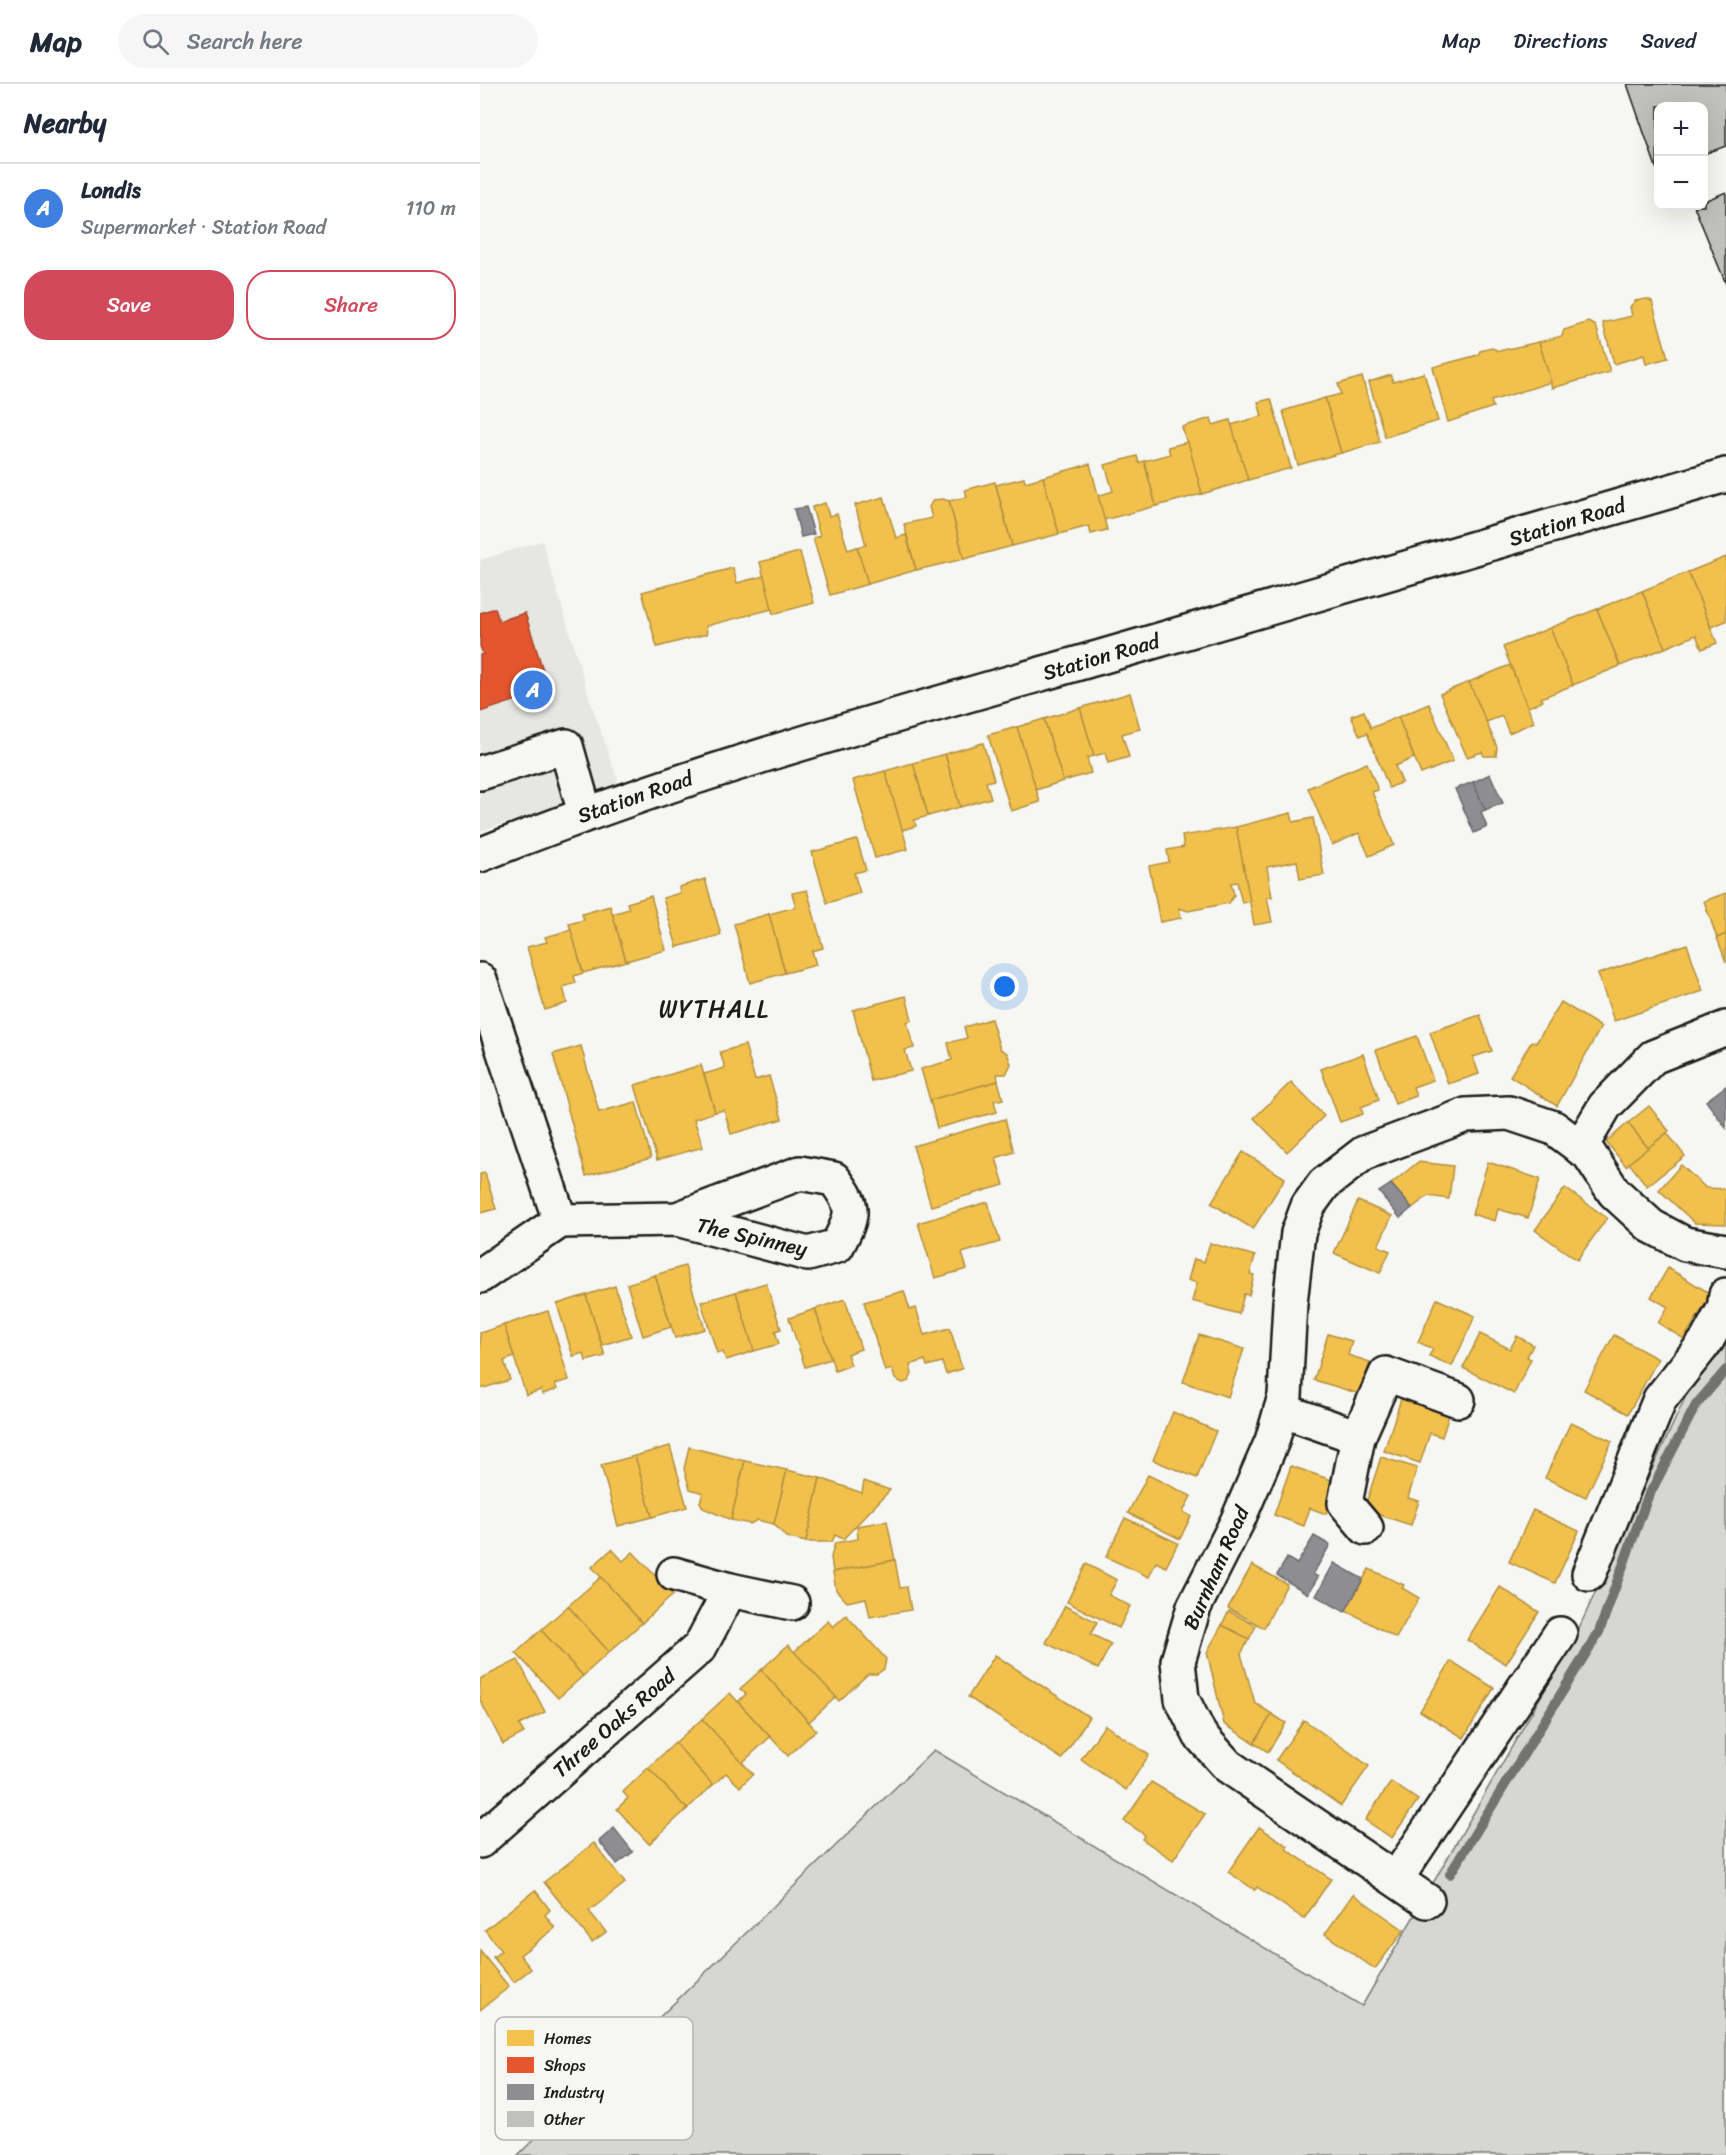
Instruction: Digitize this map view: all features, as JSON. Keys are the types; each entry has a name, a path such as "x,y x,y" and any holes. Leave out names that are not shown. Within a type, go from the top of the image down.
{"street":[{"name":"Station Road","path":"480,855 585,813 864,724 1421,566 1726,475"},
{"path":"480,773 566,746 585,813"},
{"path":"480,980 560,1221 480,1276"},
{"path":"1580,1148 1605,1106 1653,1057 1726,1028"},
{"name":"Burnham Road","path":"1427,1901 1304,1820 1228,1766 1200,1735 1182,1699 1178,1661 1194,1608 1237,1522 1272,1441 1285,1396 1290,1303 1298,1233 1308,1206 1324,1184 1364,1153 1407,1135 1466,1115 1509,1113 1554,1128 1589,1154 1614,1192 1651,1226 1684,1244 1726,1251"},
{"name":"The Spinney","path":"560,1221 677,1219"},
{"path":"1589,1574 1660,1399 1707,1340 1724,1309 1726,1295"},
{"path":"1366,1528 1345,1503 1358,1437 1386,1374 1458,1400"},
{"path":"1281,1410 1358,1437"},
{"path":"674,1574 730,1590 792,1603"},
{"name":"Three Oaks Road","path":"480,1841 700,1647 730,1590"},
{"path":"1396,1879 1560,1634"}],"shaded area":[{"path":"542,541 590,700 620,787 480,831 480,560"},
{"path":"1726,1309 1726,2155 518,2155 533,2140 693,2140 693,2017 660,2017 934,1750 1362,2006 1573,1641"}],"building: Homes":[{"path":"1647,299 1652,301 1668,358 1646,364 1644,355 1614,364 1603,323 1632,316 1630,307 1635,301"},
{"path":"1589,322 1596,326 1610,372 1552,388 1539,342 1562,336 1564,330"},
{"path":"1539,342 1551,382 1491,401 1493,407 1448,422 1433,367 1478,355 1480,351 1492,348 1499,351"},
{"path":"1424,373 1438,421 1385,437 1369,382 1391,375 1393,382"},
{"path":"1362,377 1380,442 1341,453 1325,398 1341,394 1338,384"},
{"path":"1325,398 1341,453 1298,465 1283,411"},
{"path":"1271,399 1291,468 1248,480 1231,425 1262,416 1258,402"},
{"path":"1211,418 1213,425 1230,420 1248,480 1202,494 1182,427"},
{"path":"1188,442 1202,494 1156,506 1144,461 1170,454 1168,447"},
{"path":"1137,456 1139,463 1144,461 1156,506 1104,520 1098,496 1113,491 1105,465"},
{"path":"1090,464 1107,530 1091,534 1089,526 1059,534 1043,477"},
{"path":"1043,477 1059,534 1012,546 996,485 1024,478 1025,482"},
{"path":"995,482 1012,546 964,559 949,501 967,497 965,490"},
{"path":"884,497 896,538 906,535 916,570 868,584 857,547 866,545 855,505"},
{"path":"933,500 949,501 964,559 916,570 904,524 932,518 929,507"},
{"path":"825,503 829,516 837,514 848,550 857,547 868,584 830,595 813,538 820,536 812,507"},
{"path":"800,552 814,603 773,614 760,562"},
{"path":"1726,557 1726,621 1711,627 1688,572"},
{"path":"733,568 737,583 764,576 772,609 706,626 707,634 657,647 642,592"},
{"path":"1688,572 1717,643 1702,649 1696,635 1665,648 1642,591"},
{"path":"1642,591 1665,648 1620,666 1597,609"},
{"path":"1597,609 1620,666 1573,685 1550,628"},
{"path":"1550,628 1573,685 1541,698 1543,701 1528,707 1503,647"},
{"path":"1510,665 1534,722 1509,733 1502,716 1486,722 1469,682"},
{"path":"1469,682 1497,747 1496,756 1484,756 1482,752 1467,757 1440,694"},
{"path":"1130,693 1140,729 1122,734 1129,757 1108,763 1105,753 1094,756 1080,708"},
{"path":"1429,704 1453,761 1421,774 1398,717"},
{"path":"1080,708 1094,756 1087,758 1091,773 1063,781 1044,719"},
{"path":"1364,711 1371,728 1398,717 1414,758 1395,766 1402,782 1389,788 1367,733 1360,736 1351,716"},
{"path":"1044,719 1063,781 1036,790 1017,727"},
{"path":"1017,727 1040,802 1011,811 988,735"},
{"path":"983,743 994,780 986,782 991,798 960,807 945,754"},
{"path":"945,754 960,807 928,816 913,763"},
{"path":"913,763 928,816 914,820 916,826 902,830 885,771"},
{"path":"1367,763 1378,790 1372,792 1394,845 1369,856 1359,833 1332,845 1308,788"},
{"path":"885,771 908,849 875,858 853,780"},
{"path":"1291,813 1293,822 1313,818 1324,875 1300,879 1297,861 1267,867 1272,897 1267,897 1272,922 1254,925 1236,827"},
{"path":"1236,827 1250,901 1242,903 1237,882 1231,883 1234,895 1229,903 1188,911 1179,908 1181,918 1160,922 1149,866 1169,862 1167,850 1184,847 1182,836"},
{"path":"857,840 866,870 854,873 860,893 827,903 812,852"},
{"path":"705,879 721,935 677,947 663,898 680,893 679,887"},
{"path":"807,890 823,948 812,951 816,965 785,973 769,914 796,907 792,893"},
{"path":"1726,893 1726,934 1717,938 1704,901"},
{"path":"651,896 666,950 626,961 612,914 629,909 627,903"},
{"path":"610,906 626,961 583,973 569,924 584,920 582,914"},
{"path":"769,914 785,973 750,983 734,924"},
{"path":"571,930 583,973 574,976 576,983 563,987 567,1003 545,1010 527,947 547,942 545,937"},
{"path":"1726,934 1726,962 1717,938"},
{"path":"1687,944 1703,991 1614,1021 1598,974"},
{"path":"906,996 912,1020 907,1022 914,1048 905,1050 911,1071 871,1081 853,1010"},
{"path":"1561,1002 1601,1027 1557,1106 1510,1076 1532,1041 1536,1043"},
{"path":"1480,1015 1492,1051 1473,1057 1479,1074 1448,1084 1430,1032"},
{"path":"991,1019 1000,1049 1007,1053 1011,1064 1006,1074 997,1074 998,1081 930,1100 921,1069 952,1060 948,1043 967,1038 964,1027"},
{"path":"1417,1036 1433,1080 1413,1087 1416,1096 1395,1104 1376,1050"},
{"path":"745,1045 755,1080 769,1076 782,1119 731,1134 724,1110 715,1112 704,1074 725,1068 720,1052"},
{"path":"581,1046 599,1112 636,1102 651,1158 586,1176 553,1054"},
{"path":"1363,1054 1379,1100 1361,1107 1363,1114 1340,1122 1321,1069"},
{"path":"701,1065 715,1112 694,1119 703,1147 657,1160 635,1085"},
{"path":"998,1081 1003,1099 994,1101 997,1112 937,1128 930,1100"},
{"path":"1291,1082 1324,1116 1287,1152 1254,1118"},
{"path":"1649,1106 1669,1131 1648,1148 1628,1123"},
{"path":"1005,1119 1014,1152 996,1158 1004,1185 931,1206 913,1146"},
{"path":"1628,1123 1648,1148 1626,1166 1606,1142"},
{"path":"1667,1133 1685,1156 1647,1186 1629,1163"},
{"path":"1243,1152 1285,1178 1253,1229 1211,1203"},
{"path":"1418,1162 1453,1166 1449,1199 1428,1196 1412,1208 1391,1184"},
{"path":"1488,1162 1540,1179 1528,1218 1498,1209 1495,1221 1472,1214"},
{"path":"1681,1165 1706,1188 1726,1189 1726,1224 1695,1223 1659,1190"},
{"path":"485,1173 496,1209 480,1213 480,1174"},
{"path":"1565,1188 1607,1218 1577,1260 1535,1230"},
{"path":"1358,1201 1392,1216 1378,1246 1390,1251 1380,1273 1334,1253"},
{"path":"988,1202 1000,1242 962,1253 967,1269 935,1278 918,1223"},
{"path":"1210,1243 1255,1256 1250,1274 1254,1275 1249,1295 1244,1294 1239,1314 1192,1301 1197,1283 1188,1280 1194,1259 1204,1262"},
{"path":"685,1266 705,1329 675,1338 655,1275"},
{"path":"1668,1268 1711,1294 1684,1339 1658,1323 1668,1307 1651,1297"},
{"path":"655,1275 671,1327 643,1336 627,1284"},
{"path":"766,1283 781,1329 775,1331 779,1344 754,1351 736,1292"},
{"path":"615,1286 631,1336 602,1345 586,1295"},
{"path":"904,1291 910,1310 916,1308 924,1335 950,1328 962,1369 946,1374 942,1362 927,1366 925,1360 910,1365 912,1374 909,1381 903,1383 895,1379 892,1369 885,1371 864,1302"},
{"path":"736,1292 754,1351 726,1360 723,1352 717,1353 701,1302"},
{"path":"586,1295 605,1356 586,1361 584,1353 573,1356 557,1304"},
{"path":"845,1299 861,1349 847,1354 851,1365 835,1371 815,1309"},
{"path":"1437,1299 1475,1316 1452,1366 1429,1356 1433,1349 1418,1342"},
{"path":"815,1309 831,1359 805,1367 789,1318"},
{"path":"548,1311 569,1380 555,1384 557,1389 543,1394 541,1390 526,1395 504,1325"},
{"path":"504,1325 514,1357 504,1361 510,1380 480,1389 480,1333"},
{"path":"1328,1334 1352,1341 1348,1355 1370,1362 1360,1394 1314,1380"},
{"path":"1480,1334 1510,1349 1517,1336 1533,1345 1527,1357 1531,1359 1514,1394 1463,1368"},
{"path":"1199,1335 1244,1349 1228,1397 1183,1382"},
{"path":"1614,1335 1658,1359 1628,1414 1584,1390"},
{"path":"1402,1396 1450,1412 1442,1437 1430,1433 1420,1463 1384,1451"},
{"path":"1173,1412 1216,1431 1197,1478 1153,1460"},
{"path":"1571,1422 1612,1441 1586,1497 1545,1478"},
{"path":"670,1446 687,1507 652,1517 635,1456"},
{"path":"689,1447 745,1461 731,1520 703,1508 700,1502 703,1493 690,1489 684,1469"},
{"path":"635,1456 652,1517 618,1526 601,1465"},
{"path":"1381,1457 1417,1468 1408,1498 1419,1501 1411,1525 1364,1510"},
{"path":"745,1461 787,1470 774,1524 757,1520 750,1524 731,1520"},
{"path":"1291,1466 1337,1482 1326,1514 1310,1508 1304,1526 1274,1515"},
{"path":"787,1470 820,1478 806,1542 786,1537 774,1524"},
{"path":"1148,1475 1191,1496 1183,1512 1191,1516 1180,1539 1128,1513"},
{"path":"820,1478 862,1493 864,1481 890,1490 843,1539 835,1535 832,1542 806,1542"},
{"path":"1533,1510 1579,1531 1555,1583 1509,1562"},
{"path":"1125,1518 1178,1543 1166,1567 1156,1562 1149,1577 1106,1557"},
{"path":"887,1521 895,1560 833,1572 831,1557 835,1543 858,1539 857,1526"},
{"path":"612,1549 623,1561 633,1552 673,1595 642,1623 592,1567"},
{"path":"895,1560 900,1588 907,1587 911,1610 870,1617 866,1598 847,1602 836,1590 833,1572"},
{"path":"1086,1564 1117,1580 1109,1595 1130,1606 1119,1628 1067,1602"},
{"path":"1252,1565 1287,1584 1264,1628 1228,1608"},
{"path":"1369,1569 1404,1585 1402,1588 1419,1598 1396,1638 1346,1610"},
{"path":"601,1577 642,1623 609,1652 568,1606"},
{"path":"1500,1587 1539,1612 1506,1664 1467,1640"},
{"path":"568,1606 609,1652 583,1676 541,1630"},
{"path":"1065,1606 1097,1622 1091,1634 1111,1644 1098,1669 1046,1643"},
{"path":"1229,1611 1256,1626 1249,1639 1222,1625"},
{"path":"846,1615 886,1659 884,1669 877,1674 868,1674 839,1701 794,1652 828,1621 833,1627"},
{"path":"1222,1625 1249,1639 1241,1654 1255,1703 1272,1714 1254,1743 1224,1724 1207,1652"},
{"path":"541,1630 583,1676 558,1698 516,1653"},
{"path":"788,1645 836,1697 809,1722 761,1670"},
{"path":"995,1655 1089,1717 1062,1759 968,1697"},
{"path":"518,1660 545,1712 519,1725 524,1733 503,1744 480,1700 480,1679"},
{"path":"1451,1661 1494,1688 1464,1738 1420,1711"},
{"path":"761,1670 816,1730 788,1756 738,1702 746,1694 740,1689"},
{"path":"730,1693 770,1737 742,1763 702,1719"},
{"path":"1272,1714 1286,1723 1268,1752 1254,1743"},
{"path":"702,1719 753,1774 740,1787 726,1773 713,1785 675,1743"},
{"path":"1304,1720 1369,1766 1341,1806 1276,1760"},
{"path":"1105,1725 1149,1755 1126,1790 1081,1759"},
{"path":"675,1743 713,1785 687,1809 648,1768"},
{"path":"648,1768 687,1809 649,1844 617,1809 628,1798 623,1792"},
{"path":"1151,1782 1205,1814 1173,1860 1142,1839 1145,1835 1124,1821"},
{"path":"1391,1782 1418,1800 1392,1838 1365,1820"},
{"path":"1259,1827 1288,1846 1286,1849 1331,1879 1304,1919 1257,1887 1255,1890 1228,1872"},
{"path":"594,1843 625,1883 589,1911 606,1932 592,1942 544,1882"},
{"path":"535,1890 550,1910 545,1915 555,1928 520,1955 531,1969 514,1982 493,1957 501,1951 485,1930"},
{"path":"1353,1894 1404,1930 1375,1969 1325,1934"},
{"path":"480,1951 509,1987 480,2010"}],"building: Shops":[{"path":"495,608 499,621 525,613 547,683 542,692 480,712 480,655 483,654 480,646 480,613"}],"building: Industry":[{"path":"806,507 814,534 801,537 794,509"},
{"path":"1490,774 1503,803 1485,810 1473,782"},
{"path":"1473,782 1485,810 1481,812 1487,827 1474,833 1455,789"},
{"path":"1726,1086 1726,1128 1706,1101"},
{"path":"1391,1184 1412,1208 1400,1218 1379,1192"},
{"path":"1314,1536 1330,1545 1313,1574 1318,1577 1308,1594 1277,1575 1287,1558 1297,1564"},
{"path":"1334,1563 1363,1579 1345,1612 1316,1596"},
{"path":"614,1828 633,1852 617,1864 599,1841"}],"building: Other":[{"path":"1627,84 1726,84 1726,146 1708,153 1708,102 1654,102 1654,161"},
{"path":"1726,192 1726,284 1696,210 1708,210 1708,199"}],"waterway":[{"path":"1450,1874 1599,1632 1647,1499 1696,1405 1726,1370"}],"place":[{"name":"Londis","path":"533,690"}],"district":[{"name":"WYTHALL","path":"714,1009"}]}
